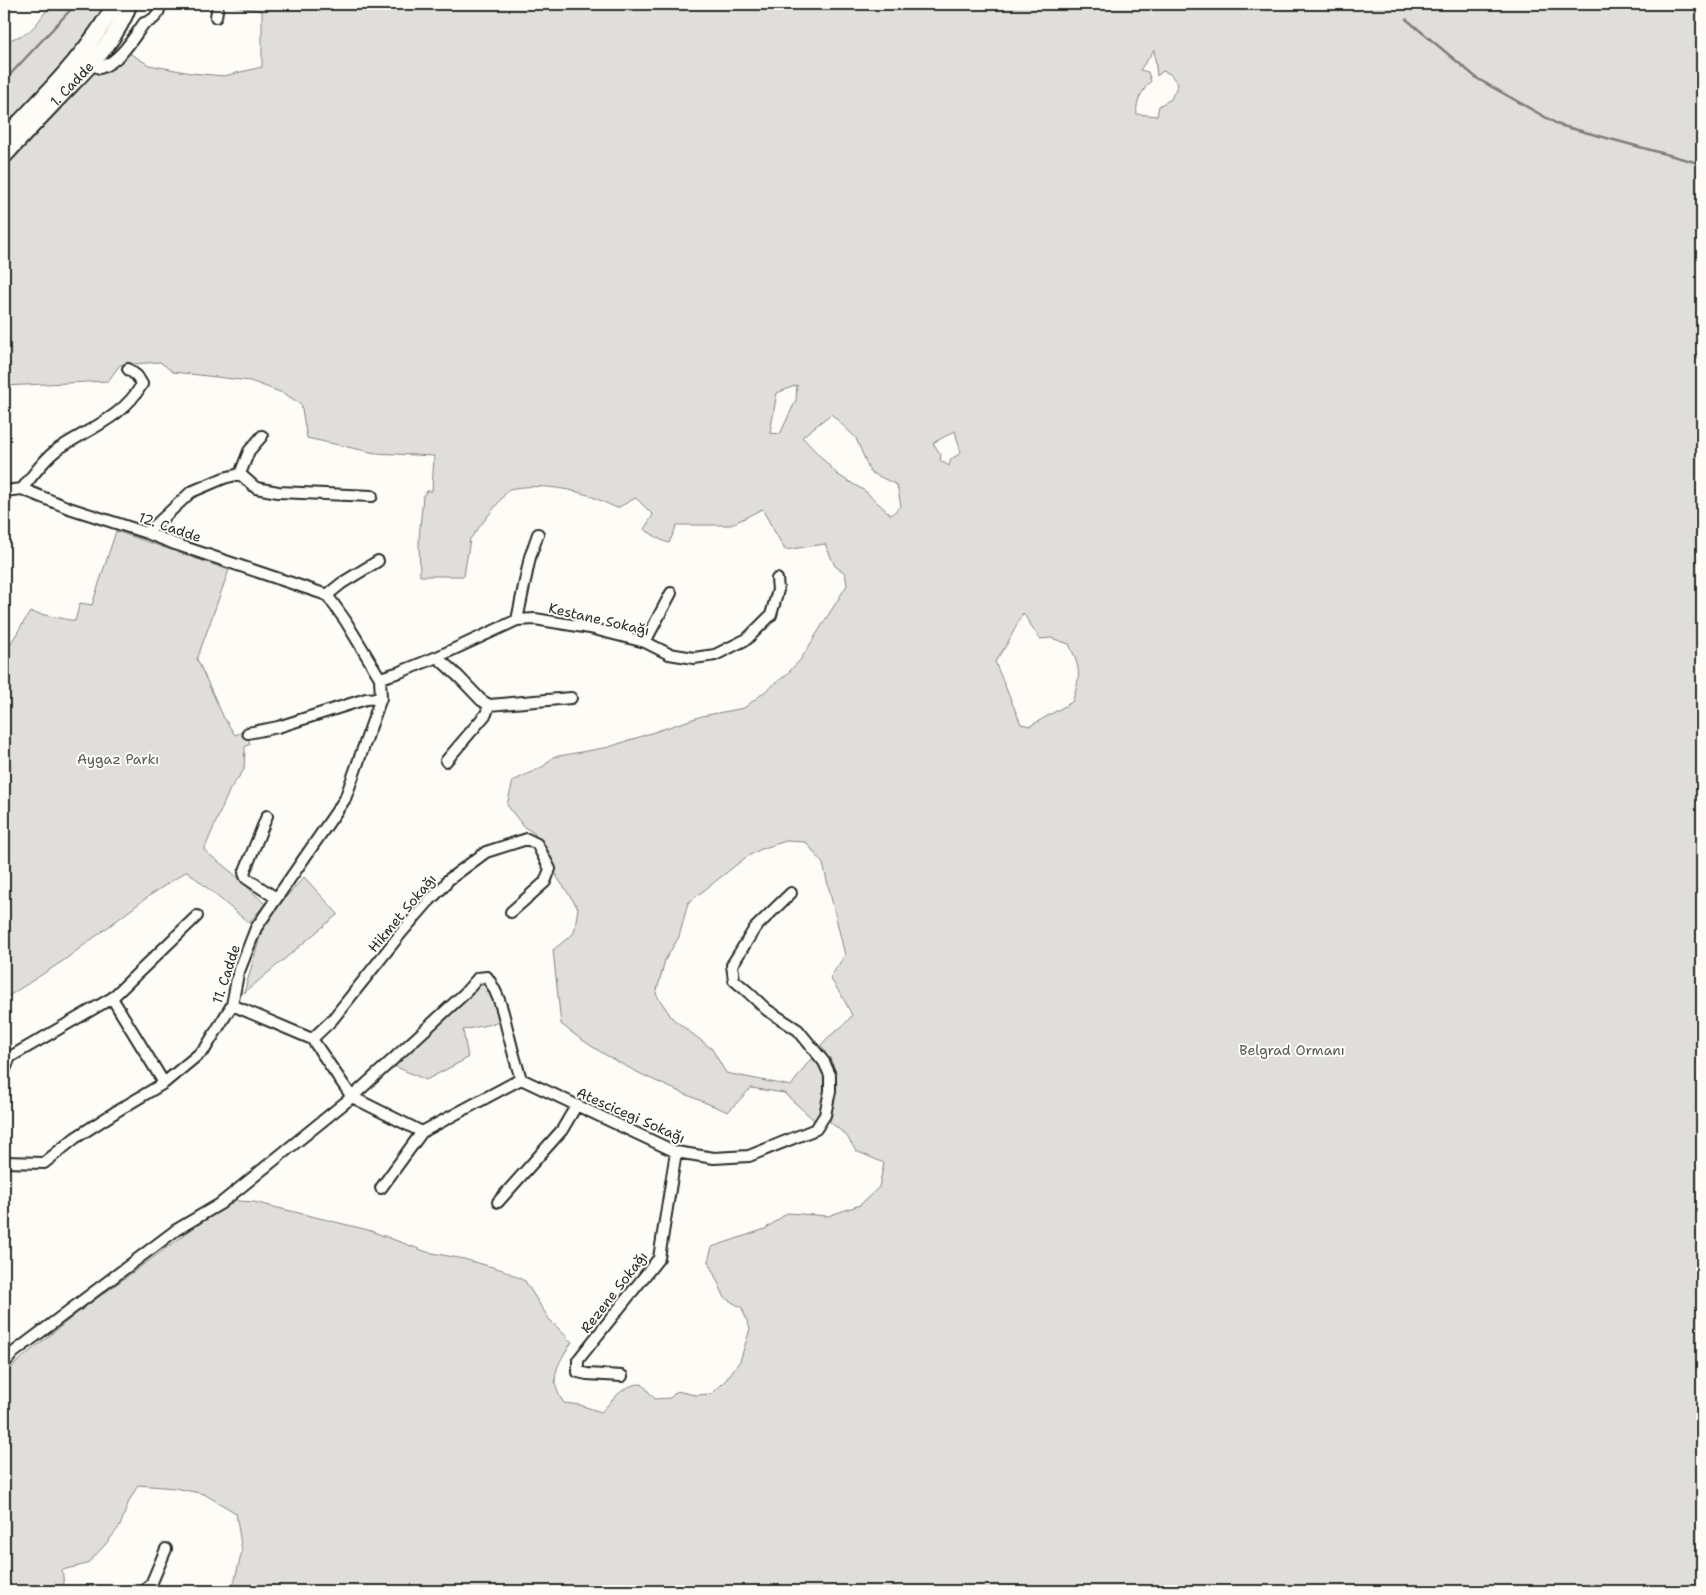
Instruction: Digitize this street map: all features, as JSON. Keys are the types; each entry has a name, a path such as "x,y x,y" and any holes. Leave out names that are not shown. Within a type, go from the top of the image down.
{"main road":[{"name":"1. Cadde","path":"4,156 83,61 115,4"},
{"name":"1. Cadde","path":"4,139 83,61 110,41 129,4"}],"street":[{"path":"83,61 100,68 108,65 130,45 144,23 152,21 157,14 160,4"},
{"path":"216,17 218,4"},
{"path":"22,489 57,450 109,419 135,397 142,384 137,376 128,369"},
{"path":"240,474 249,451 262,436"},
{"path":"240,474 256,488 263,490 372,496"},
{"path":"147,533 191,492 224,478 240,474"},
{"name":"12. Cadde","path":"4,491 22,489 69,508 327,595"},
{"path":"517,620 530,557 538,534"},
{"path":"248,733 278,727 366,699 381,698 380,678 345,620 327,595 378,561"},
{"name":"Kestane Sokağı","path":"380,678 436,657 517,620 535,619 580,627 645,642 669,654 694,658 715,656 747,639 771,615 778,590 778,579"},
{"path":"645,642 671,593"},
{"path":"436,657 489,705 571,698"},
{"name":"11. Cadde","path":"4,1162 44,1163 75,1138 164,1083 205,1049 232,1006 238,974 256,928 345,799 381,698"},
{"path":"446,761 486,714 489,705"},
{"path":"267,816 244,873 246,878 276,898"},
{"name":"Hikmet Sokağı","path":"312,1039 332,1020 402,932 448,880 486,852 528,839 537,844 550,869 545,882 511,912"},
{"name":"Atescicegi Sokağı","path":"521,1079 676,1152 714,1158 749,1156 816,1129 825,1115 830,1090 830,1075 824,1062 798,1030 767,1010 734,980 732,965 755,928 791,893"},
{"path":"4,1072 10,1057 112,998 197,916"},
{"path":"4,1364 13,1352 176,1230 220,1204 352,1097 464,994 478,978 487,977 494,987 502,1006 509,1039 521,1079 422,1132 381,1188"},
{"path":"112,998 164,1083"},
{"path":"232,1006 312,1039 352,1097 422,1132"},
{"path":"498,1202 562,1130 576,1106"},
{"name":"Rezene Sokağı","path":"622,1376 578,1372 578,1360 659,1258 676,1152"},
{"path":"145,1591 152,1582 166,1549"}],"green space":[{"name":"Belgrad Ormanı","path":"51,4 136,4 130,20 116,45 149,65 191,73 224,76 262,67 262,11 229,4 1702,4 1702,1591 232,1591 242,1551 236,1513 204,1494 175,1488 138,1485 129,1501 120,1526 105,1545 87,1564 62,1570 65,1591 4,1591 4,1377 17,1362 81,1310 235,1198 238,1201 254,1202 368,1230 427,1252 464,1259 503,1270 525,1281 549,1319 572,1342 562,1357 556,1371 556,1386 564,1403 580,1405 601,1412 624,1389 635,1385 642,1384 655,1399 670,1398 677,1391 695,1395 712,1394 725,1381 740,1361 750,1329 742,1308 725,1298 708,1261 712,1247 765,1229 787,1213 828,1216 860,1205 879,1187 884,1163 856,1151 846,1135 830,1122 836,1089 835,1073 821,1045 852,1015 830,978 845,955 823,864 806,842 786,841 761,849 745,858 688,903 679,937 665,960 656,994 672,1018 712,1049 726,1073 791,1086 812,1057 821,1066 824,1084 819,1119 814,1120 784,1093 751,1088 728,1112 620,1063 561,1024 553,950 574,933 578,908 557,877 534,833 524,827 507,805 513,781 544,766 553,757 609,747 702,716 744,708 786,675 801,659 847,585 845,573 835,566 825,544 785,550 762,509 731,525 677,525 669,543 644,529 653,515 636,498 617,508 578,492 559,488 528,487 509,489 470,539 464,576 420,576 419,539 423,496 427,491 432,491 434,456 375,453 307,438 301,404 283,393 250,381 173,372 160,362 120,365 108,381 4,386 4,45 10,40 22,36 36,25","holes":["1154,50 1157,76 1163,71 1170,74 1178,84 1171,99 1159,106 1157,116 1137,114 1138,100 1151,81 1148,72 1140,70","797,385 796,400 780,434 770,433 777,393","831,414 856,438 870,472 897,485 901,506 891,515 865,491 838,475 802,437","955,431 961,453 951,459 949,466 940,460 941,455 933,443","1023,613 1040,639 1051,638 1069,644 1078,666 1078,679 1072,702 1030,726 1021,724 995,662"]},
{"name":"Aygaz Parkı","path":"116,531 229,570 197,659 224,718 235,735 246,730 250,744 245,747 244,770 230,789 204,850 235,875 265,904 249,923 187,871 149,896 63,961 4,999 4,650 6,651 30,612 75,621 80,603 92,605"},
{"path":"304,877 338,914 244,993 262,930 278,906"},
{"path":"479,985 485,985 491,994 501,1022 463,1030 468,1058 426,1080 394,1066"}],"waterway":[{"path":"4,81 76,4"},
{"path":"1406,19 1478,79 1559,125 1702,164"}]}
